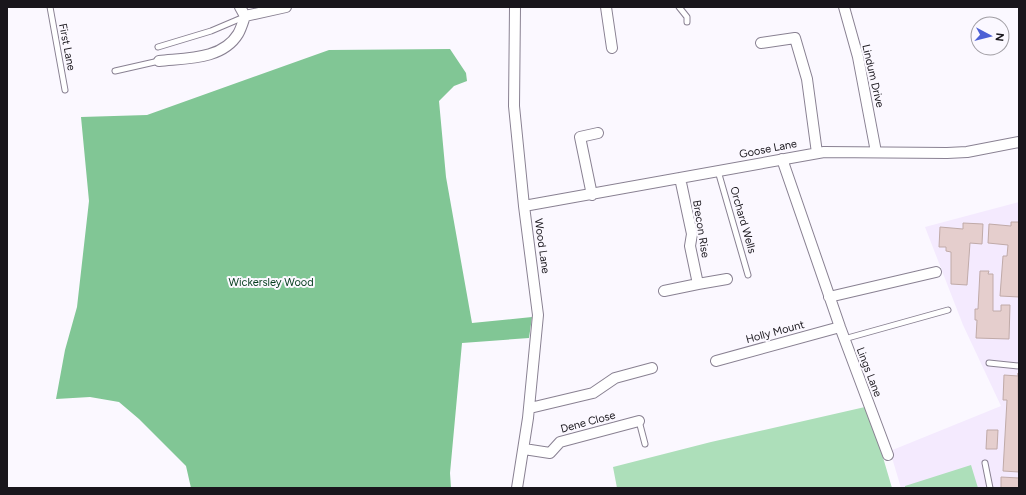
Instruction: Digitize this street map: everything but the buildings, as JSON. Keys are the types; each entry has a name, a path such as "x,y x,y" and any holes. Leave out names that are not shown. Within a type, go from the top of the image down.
{"street":[{"path":"240,7 245,16"},
{"path":"245,16 286,7"},
{"name":"Wood Lane","path":"514,7 514,106 524,206 538,315 530,408 517,488"},
{"path":"606,7 612,48"},
{"name":"Lindum Drive","path":"844,7 858,57 876,152"},
{"path":"159,61 211,55 226,46 238,34 245,16"},
{"path":"761,43 795,38 807,79 817,153"},
{"path":"592,195 580,137 598,134"},
{"name":"Goose Lane","path":"524,206 592,195 817,153 967,152 1019,142"},
{"name":"Lings Lane","path":"782,159 844,339 888,455"},
{"name":"Brecon Rise","path":"680,178 692,234 690,246 698,284"},
{"path":"829,297 936,272"},
{"path":"664,291 727,279"},
{"name":"Holly Mount","path":"716,361 840,327"},
{"path":"530,408 593,393 615,378 652,368"},
{"name":"Dene Close","path":"524,449 550,453 560,442 639,421"}],"lane":[{"name":"First Lane","path":"50,7 65,90"},
{"path":"679,7 686,17 687,22"},
{"path":"158,47 211,31 245,16"},
{"path":"115,71 159,61"},
{"name":"Orchard Wells","path":"718,171 748,275"},
{"path":"844,339 948,310"},
{"path":"989,363 1019,366"},
{"path":"639,421 645,444"},
{"path":"985,463 990,488"}],"shaded area":[{"path":"1019,202 1019,488 901,488 890,451 1001,406 963,325 925,227"}],"green space":[{"name":"Wickersley Wood","path":"450,49 466,73 467,81 454,86 439,101 446,177 472,323 532,317 529,338 462,343 450,473 451,488 191,488 186,466 139,419 119,402 90,397 56,399 65,350 77,307 89,201 81,117 147,115 329,50"},
{"path":"865,407 882,454 892,488 617,488 613,467 711,442"},
{"path":"971,465 978,488 905,488 905,486"}]}
